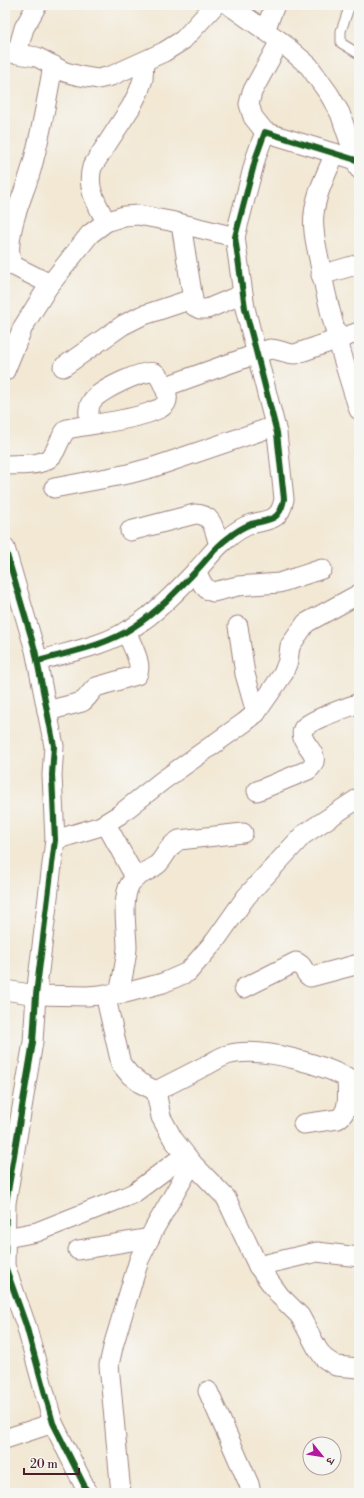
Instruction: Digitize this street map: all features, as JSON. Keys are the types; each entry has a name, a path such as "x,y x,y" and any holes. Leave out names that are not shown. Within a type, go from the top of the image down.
{"street":[{"path":"37,5 11,52 37,57 65,72 80,76 98,78 111,76 164,52 183,40 215,5"},
{"path":"229,5 280,41 309,66 329,94 340,113 357,164"},
{"path":"265,30 275,5"},
{"path":"280,41 252,92 249,104 253,117 266,132 335,153 357,164"},
{"path":"106,222 91,191 90,177 92,168 131,107 139,91 143,79 144,62"},
{"path":"50,284 14,266 10,261 7,241 31,172 41,133 53,65"},
{"path":"38,661 108,640 132,629 154,612 196,571 219,545 239,529 250,524 270,520 278,515 282,509 284,499 277,433 245,308 235,237 256,157 266,132"},
{"path":"335,153 317,198 313,229 321,274 359,410"},
{"path":"5,371 23,327 50,284 90,234 106,222 124,216 138,215 235,237"},
{"path":"181,224 194,306 200,309 207,309 243,294"},
{"path":"321,274 359,264"},
{"path":"63,367 123,324 141,316 192,299"},
{"path":"164,387 270,349 295,354 359,332"},
{"path":"5,465 45,462 50,459 55,452 60,439 67,429 137,417 162,408 168,396 157,374 152,372 135,375 97,396 93,399 90,405 90,424"},
{"path":"54,488 128,474 154,467 275,426"},
{"path":"130,531 195,514 202,514 208,517 212,523 219,545"},
{"path":"5,548 38,661 54,746 52,775 56,840 36,995 33,1042 6,1203 5,1266 26,1325 53,1423 88,1493"},
{"path":"196,571 203,585 212,592 238,586 279,583 322,569"},
{"path":"56,840 106,824 120,815 162,781 245,722 256,713 283,674 288,661 290,646 306,623 359,594"},
{"path":"238,626 245,674 256,713"},
{"path":"47,711 82,702 87,699 92,690 96,688 137,675 139,671 139,664 126,631"},
{"path":"257,791 308,770 314,765 314,755 302,737 302,731 308,723 359,703"},
{"path":"5,990 36,995 86,996 112,994 163,983 188,972 215,941 246,896 303,835 357,805"},
{"path":"106,824 135,877"},
{"path":"156,1091 140,1083 130,1075 121,1064 112,994 125,967 126,900 129,886 135,877 159,862 171,844 178,840 243,833"},
{"path":"244,988 296,962 303,966 306,975 310,977 358,968"},
{"path":"156,1091 227,1055 253,1053 287,1057 353,1080 346,1110 342,1116 338,1119 303,1124"},
{"path":"156,1091 161,1117 173,1139 189,1159 226,1198 258,1266 280,1296 300,1316 324,1358 336,1366 359,1368"},
{"path":"5,1231 37,1232 134,1193 189,1159"},
{"path":"121,1493 109,1365 114,1343 139,1260 189,1159"},
{"path":"78,1250 150,1238"},
{"path":"258,1266 317,1252 359,1257"},
{"path":"208,1391 249,1484 251,1493"},
{"path":"5,1439 53,1423"}],"lane":[{"path":"350,5 341,31 341,43 359,54"}],"cycle path":[{"path":"38,661 99,644 132,628 166,601 189,579 215,549 233,534 251,524 269,520 280,511 284,499 277,433 245,308 235,237 256,157 265,132 356,160"},
{"path":"5,548 35,650 54,746 52,775 55,840 36,995 33,1042 6,1203 5,1266 26,1325 53,1423 88,1493"}]}
